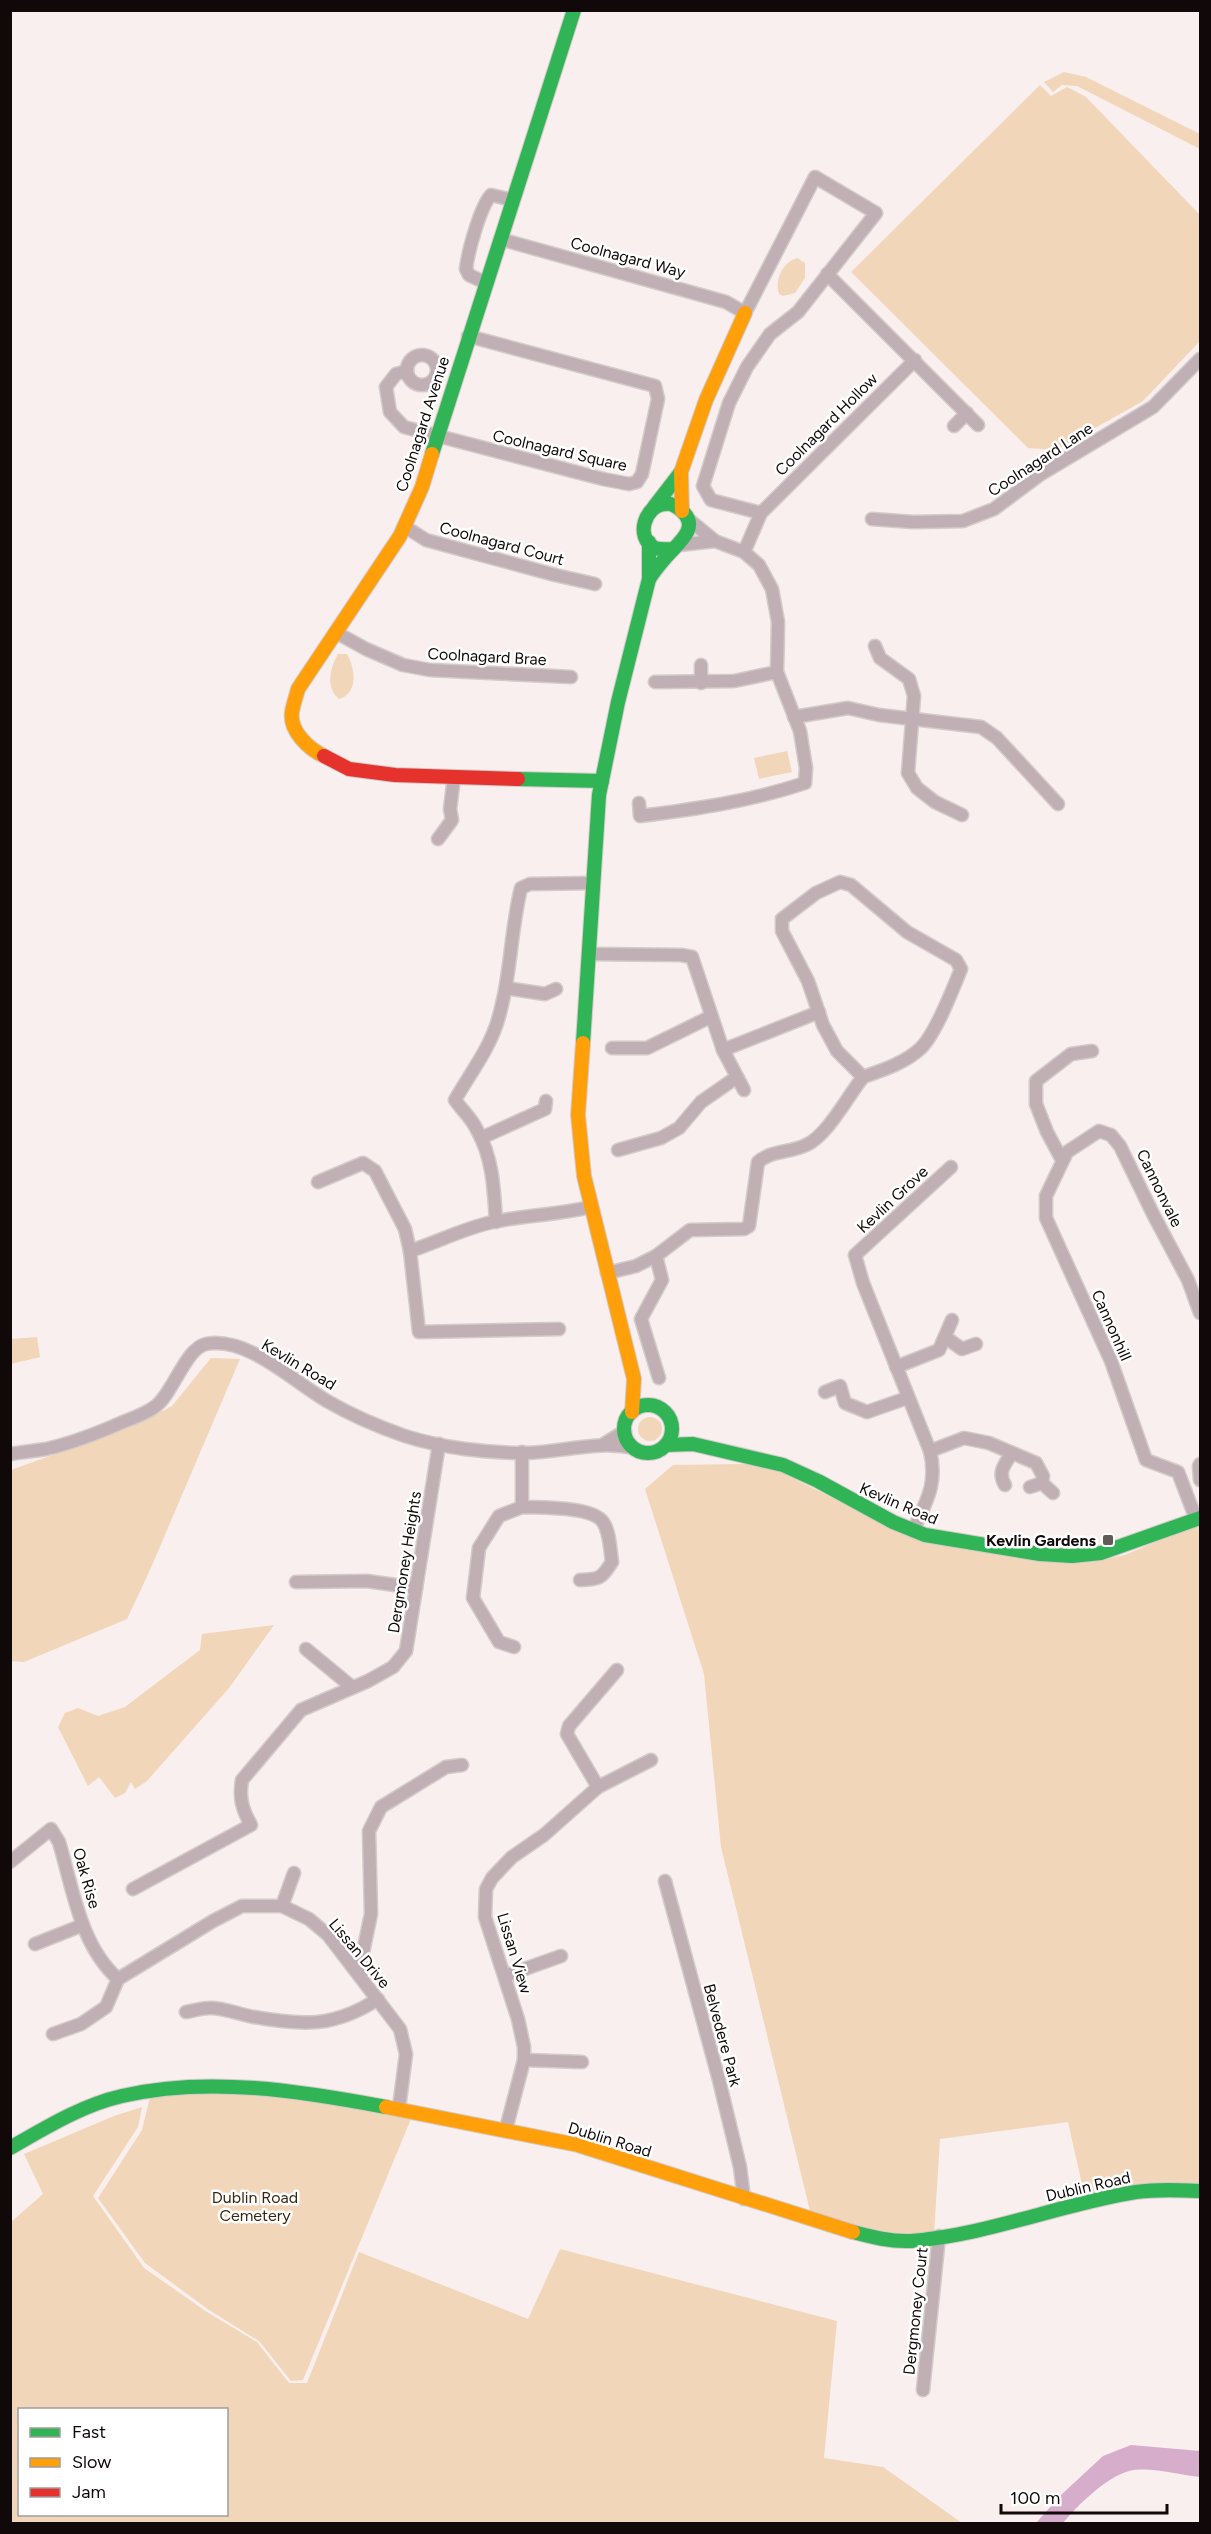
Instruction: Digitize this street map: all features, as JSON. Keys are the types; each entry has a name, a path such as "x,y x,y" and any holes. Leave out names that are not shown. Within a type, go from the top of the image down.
{"street":[{"name":"Coolnagard Avenue","path":"574,10 468,336 422,487 404,526 358,602 298,689 291,715 297,734 311,750 349,769 395,775 602,781"},
{"path":"715,541 658,549 643,533 642,525 648,512 681,472 706,400 745,313 814,177 876,213 798,312 770,334 747,367 729,403 703,486 711,500 761,513"},
{"path":"486,283 469,275 466,269 480,218 486,200 491,195 513,200"},
{"name":"Coolnagard Way","path":"500,239 726,302 745,313"},
{"path":"827,274 978,425"},
{"name":"Coolnagard Square","path":"436,437 629,484 637,482 642,474 658,399 655,386 468,336"},
{"name":"Coolnagard Lane","path":"872,519 914,522 963,521 994,509 1041,474 1153,407 1200,359"},
{"name":"Coolnagard Hollow","path":"744,552 761,513 915,360"},
{"path":"407,371 396,374 386,387 390,412 404,428 436,437"},
{"path":"954,426 966,413"},
{"path":"649,579 688,533 684,514 681,472"},
{"path":"639,803 640,816 708,808 768,795 805,783 800,731 777,672 778,622 772,589 759,565 744,552 715,541 669,504 654,507"},
{"name":"Coolnagard Court","path":"404,526 426,540 595,584"},
{"path":"634,1379 654,1406 664,1412 671,1423 671,1438 661,1450 649,1453 634,1448 627,1439 625,1431 626,1422 632,1412 634,1379 590,1207 584,1176 578,1115 602,781 618,702 649,579 649,542"},
{"name":"Coolnagard Brae","path":"337,633 403,665 430,670 571,677"},
{"path":"875,646 880,658 909,679 914,696 908,773 917,788 935,802 962,815"},
{"path":"701,683 702,665"},
{"path":"655,682 734,681 777,672"},
{"path":"794,717 848,708 879,715 981,727 997,738 1058,804"},
{"path":"438,839 452,820 450,809 454,777"},
{"path":"607,1273 636,1266 656,1257 690,1230 744,1230 749,1226 758,1162 766,1156 807,1145 821,1134 863,1077 896,1065 921,1047 948,1002 961,969 956,960 907,932 850,885 840,882 816,893 782,920 782,931 808,981 823,1025 837,1051 863,1077"},
{"path":"496,1222 493,1179 481,1138 455,1100 496,1026 506,988 514,915 520,888 530,884 593,883"},
{"path":"589,954 692,957 710,1017 723,1050 744,1090"},
{"path":"506,988 545,994 555,989"},
{"path":"723,1050 819,1012"},
{"path":"612,1048 647,1048 710,1017"},
{"path":"1062,1160 1047,1132 1036,1104 1036,1081 1071,1054 1092,1051"},
{"path":"618,1150 661,1138 679,1128 701,1102 737,1077"},
{"path":"481,1138 545,1110 546,1101"},
{"name":"Cannonvale","path":"1089,1136 1100,1131 1106,1132 1120,1146 1188,1280 1200,1313"},
{"name":"Cannonhill","path":"1089,1136 1067,1152 1062,1160 1046,1196 1046,1218 1111,1361 1146,1460 1178,1472 1198,1519"},
{"path":"318,1182 363,1163 375,1171 405,1229 410,1251 419,1332 559,1329"},
{"name":"Kevlin Grove","path":"896,1367 863,1283 855,1255 951,1167"},
{"path":"410,1251 461,1230 496,1222 564,1214 590,1207"},
{"path":"656,1257 662,1280 641,1319 659,1378"},
{"path":"913,1531 932,1486 933,1467 930,1451 896,1367 939,1350 952,1320"},
{"path":"945,1337 962,1349 976,1344"},
{"name":"Kevlin Road","path":"10,1454 46,1449 76,1441 134,1418 157,1406 191,1355 207,1344 240,1349 277,1366 325,1400 361,1418 406,1436 440,1444 522,1452 603,1445 634,1448"},
{"path":"825,1392 840,1386 845,1403 867,1412 907,1398"},
{"path":"632,1412 644,1406 654,1406"},
{"name":"Kevlin Road","path":"671,1423 696,1443"},
{"name":"Kevlin Road","path":"603,1445 625,1431"},
{"path":"930,1451 964,1438 989,1443 1036,1463 1043,1476 1036,1485 1053,1493"},
{"name":"Kevlin Road","path":"666,1445 678,1442 696,1443 718,1450 775,1461 804,1474 872,1513 913,1531 953,1540 1067,1555 1099,1554 1150,1538 1198,1519"},
{"name":"Dergmoney Heights","path":"134,1889 251,1825 242,1808 240,1795 242,1780 301,1710 393,1667 406,1651 440,1444"},
{"path":"522,1452 522,1507"},
{"path":"1005,1485 1000,1478 1001,1471 1012,1453"},
{"path":"1200,1464 1200,1480"},
{"path":"513,1647 499,1642 473,1598 479,1548 499,1516 522,1507 596,1514 603,1522 612,1562 603,1576 580,1580"},
{"path":"296,1582 367,1581 416,1588"},
{"path":"306,1648 351,1687"},
{"path":"598,1787 567,1734 569,1725 617,1670"},
{"name":"Lissan View","path":"506,2128 524,2060 518,2019 485,1917 486,1889 492,1878 512,1857 544,1835 598,1787 651,1760"},
{"path":"361,1977 361,1962 371,1914 369,1831 381,1807 446,1767 462,1765"},
{"name":"Oak Rise","path":"10,1862 51,1829 59,1842 83,1925 103,1966 118,1979"},
{"path":"282,1906 294,1873"},
{"name":"Belvedere Park","path":"664,1881 719,2080 740,2167 744,2199"},
{"name":"Lissan Drive","path":"118,1979 242,1906 282,1906 309,1919 328,1935 400,2030 406,2054 399,2108"},
{"path":"35,1944 83,1925"},
{"path":"505,1976 561,1956"},
{"path":"53,2034 81,2024 105,2007 118,1979"},
{"path":"186,2012 210,2007 255,2017 299,2023 331,2021 356,2013 378,1999"},
{"path":"524,2060 582,2062"},
{"name":"Dublin Road","path":"10,2148 89,2107 120,2097 180,2087 211,2086 279,2092 399,2108 506,2128 578,2145 853,2233 885,2240 911,2241 984,2229 1135,2192 1165,2189 1200,2191"},
{"name":"Dergmoney Court","path":"923,2390 939,2236"}],"green space":[{"path":"1064,72 1086,77 1200,134 1200,149 1077,86 1062,85 1053,92 1044,82"},
{"path":"1040,85 1051,96 1067,87 1086,97 1200,215 1200,341 1143,401 1056,450 1028,448 851,272"},
{"path":"797,258 805,263 805,278 795,293 783,296 779,294 778,289 781,272 788,263"},
{"path":"338,654 347,654 354,680 350,691 339,699 330,683 333,665"},
{"path":"787,751 792,772 759,779 754,758"},
{"path":"37,1337 40,1357 11,1364 11,1339"},
{"path":"211,1358 240,1359 127,1619 24,1662 11,1661 11,1470 138,1424 172,1406"},
{"path":"645,1417 655,1417 662,1424 662,1434 655,1441 645,1441 638,1434 638,1424"},
{"path":"746,1464 772,1468 869,1516 1096,1561 1125,1555 1200,1523 1200,2191 1086,2202 1068,2122 940,2139 934,2234 911,2241 812,2219 721,1847 704,1674 645,1489 673,1465"},
{"path":"274,1625 229,1688 147,1781 135,1789 131,1782 125,1793 115,1798 99,1777 88,1786 58,1727 65,1713 78,1708 98,1716 125,1707 200,1650 202,1634"},
{"name":"Dublin Road Cemetery","path":"181,2093 249,2094 413,2114 303,2380 291,2381 259,2341 209,2310 145,2263 98,2198 142,2130 150,2097"},
{"path":"142,2107 138,2127 93,2196 144,2268 207,2312 257,2342 289,2383 307,2383 359,2252 528,2319 560,2249 837,2321 824,2458 883,2467 962,2523 11,2523 11,2222 43,2194 24,2154 114,2116"}],"shaded area":[{"path":"1131,2445 1200,2451 1200,2477 1155,2470 1129,2471 1111,2480 1084,2500 1063,2523 1036,2523 1061,2495 1103,2456"}],"traffic: fast":[{"path":"432,454 574,10"},
{"path":"654,507 681,472"},
{"path":"649,579 681,541 689,524 687,517 676,507 668,504 659,505 648,515 645,522 645,537 655,548 673,549"},
{"path":"583,1043 599,795 618,702 649,579 649,542"},
{"path":"518,779 602,781"},
{"path":"648,1405 665,1412 672,1429 665,1446 648,1453 631,1446 624,1429 631,1412 648,1405"},
{"path":"666,1445 693,1444 783,1465 818,1481 893,1522 925,1535 1040,1554 1072,1556 1101,1553 1200,1518"},
{"path":"10,2148 93,2105 122,2096 155,2090 221,2086 254,2088 288,2091 386,2107"},
{"path":"853,2232 896,2241 940,2238 1108,2197 1160,2190 1200,2191"}],"traffic: slow":[{"path":"682,511 681,472 706,400 745,313"},
{"path":"324,756 306,744 294,726 292,712 298,689 400,536 422,487 432,454"},
{"path":"583,1043 578,1115 584,1176 634,1379 632,1412"},
{"path":"386,2107 578,2145 853,2232"}],"traffic: jam":[{"path":"324,756 349,769 395,775 518,779"}],"place":[{"name":"Kevlin Gardens","path":"1108,1540"}]}
